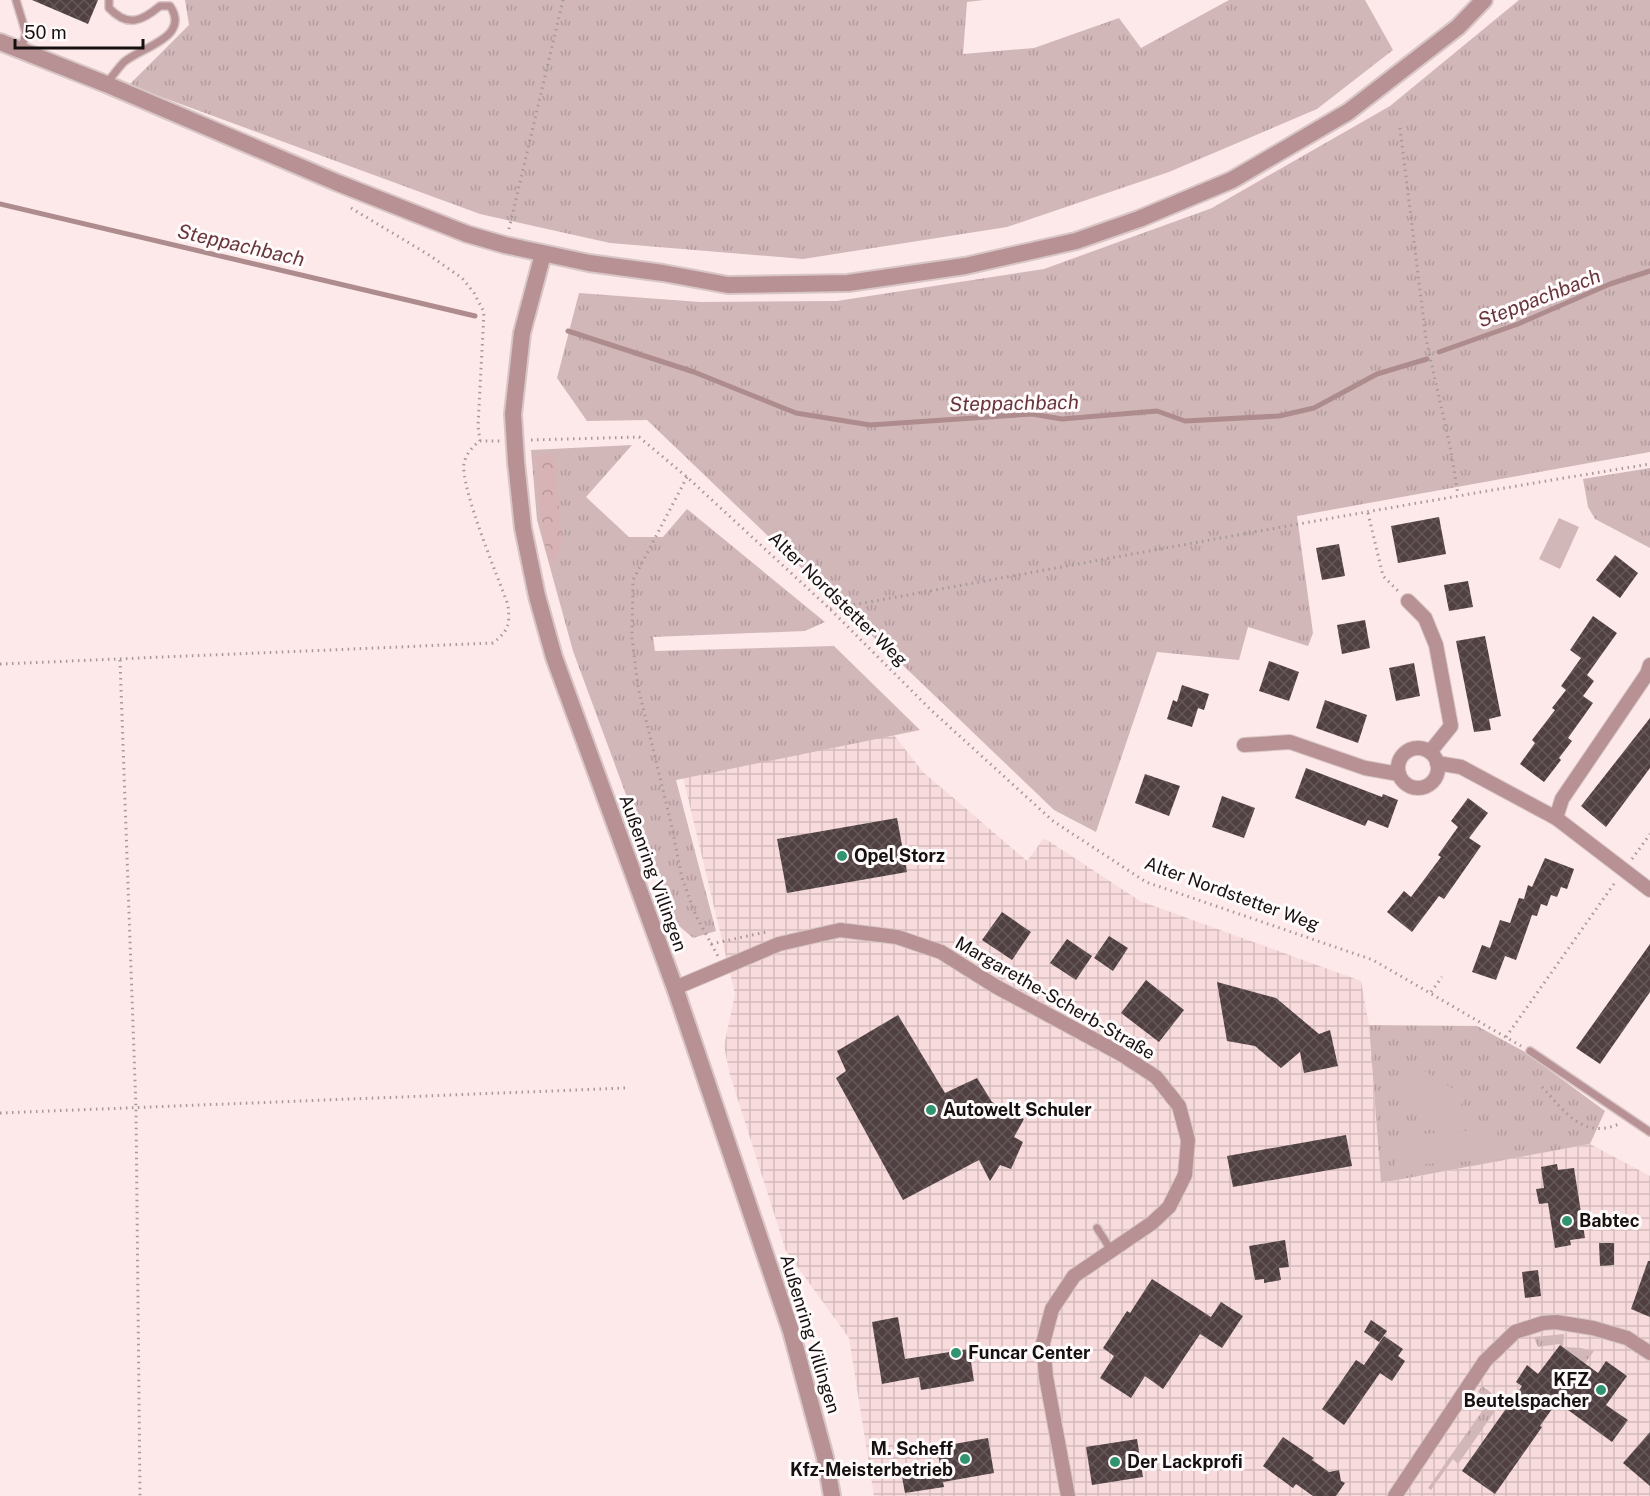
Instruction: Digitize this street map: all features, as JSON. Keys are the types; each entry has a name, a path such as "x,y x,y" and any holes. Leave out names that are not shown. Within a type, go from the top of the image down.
{"street":[{"path":"0,42 106,84 349,187 467,234 505,245 543,254 728,285 848,283 965,266 1076,241 1139,219 1232,180 1348,112 1458,27 1484,0"},
{"name":"Außenring Villingen","path":"543,254 522,333 513,414 523,528 537,596 554,657 675,988 791,1331 825,1457 832,1496"},
{"path":"1244,745 1290,742 1365,768 1399,774 1407,784 1420,787 1432,782 1438,770 1434,757 1451,726 1436,645 1425,618 1408,601"},
{"path":"1556,818 1562,800 1647,674 1650,665"},
{"path":"1399,774 1400,761 1407,751 1418,748 1461,767 1556,818 1650,890"},
{"name":"Margarethe-Scherb-Straße","path":"675,988 779,944 819,934 840,930 897,937 941,952 1016,998 1119,1053 1156,1077 1179,1107 1188,1140 1185,1175 1169,1207 1152,1223 1074,1276 1052,1309 1043,1343 1046,1377 1068,1496"},
{"path":"1401,1494 1485,1361 1515,1332 1543,1323 1556,1322 1593,1328 1627,1338 1650,1353"}],"lane":[{"path":"16,0 26,33 21,51"},
{"path":"106,84 125,62 169,35 175,26 176,15 170,6 159,3 147,17 131,21 119,18 110,9 109,0"},
{"path":"1530,1051 1650,1132"},
{"path":"1097,1228 1110,1250"}],"path":[{"path":"505,245 563,0"},
{"path":"1400,128 1426,339 1451,451 1458,495"},
{"path":"350,207 429,255 462,278 474,293 484,312 478,426 480,441"},
{"name":"Alter Nordstetter Weg","path":"522,440 639,437 687,477 830,609 930,710 1053,821 1146,882 1373,960 1530,1051"},
{"path":"0,664 493,643 505,633 510,622 508,605 465,485 464,463 471,448 480,441 511,441"},
{"path":"830,609 1458,495 1650,464"},
{"path":"687,477 633,580 632,638 638,687 682,878 696,916 720,959"},
{"path":"1368,513 1383,576 1408,601"},
{"path":"120,660 136,1109 140,1496"},
{"path":"1506,1037 1650,834"},
{"path":"711,944 771,931"},
{"path":"1431,992 1442,977"},
{"path":"1542,1087 1576,1122 1588,1128 1615,1125 1629,1118"},
{"path":"0,1113 626,1088"}],"shaded area":[{"path":"835,660 923,772 1027,861 1044,838 1140,901 1361,981 1369,1025 1381,1183 1590,1144 1650,1176 1650,1496 874,1496 849,1338 786,1251 730,1075 724,1046 735,994 657,669"}],"green space":[{"path":"185,0 984,0 967,2 963,54 1034,48 1119,18 1141,48 1229,0 1365,0 1393,50 1317,109 1169,172 1007,227 803,259 610,243 480,214 129,85 189,25"},
{"path":"1519,0 1650,0 1650,452 1297,516 1313,633 1308,646 1248,627 1239,660 1157,652 1096,832 1054,810 647,420 587,421 557,378 579,293 700,302 837,301 1044,269 1212,208 1390,106"},
{"path":"632,445 586,497 629,537 663,537 687,509 825,622 805,631 653,637 655,651 834,646 920,730 676,780 716,931 693,938 678,925 646,849 573,651 537,520 531,450"},
{"path":"554,453 562,542 553,567 544,542 535,456"},
{"path":"1650,468 1650,548 1595,519 1588,507 1583,479"},
{"path":"1559,518 1579,527 1560,569 1539,559"},
{"path":"1369,1025 1477,1026 1525,1052 1605,1111 1590,1144 1381,1183"},
{"path":"1415,1065 1466,1097 1449,1125 1398,1094"},
{"path":"1497,1129 1499,1159 1396,1166 1394,1136"},
{"path":"1564,1334 1563,1347 1559,1344 1538,1347 1534,1337"},
{"path":"1563,1347 1581,1348 1594,1351 1585,1363"},
{"path":"1482,1386 1502,1401 1458,1464 1453,1459 1431,1490 1428,1488 1490,1400 1478,1392"}],"building":[{"path":"32,0 98,0 88,24"},
{"path":"1439,517 1446,554 1398,563 1391,526"},
{"path":"1339,544 1345,576 1322,580 1316,548"},
{"path":"1615,555 1638,573 1620,598 1596,580"},
{"path":"1468,581 1473,607 1449,611 1444,585"},
{"path":"1593,616 1617,633 1587,675 1594,681 1583,696 1593,703 1568,738 1572,741 1559,758 1561,760 1544,782 1520,764 1535,743 1532,740 1555,710 1552,708 1566,690 1561,686 1581,658 1570,650"},
{"path":"1365,620 1370,648 1342,654 1337,625"},
{"path":"1485,636 1501,716 1489,719 1491,730 1474,732 1456,641"},
{"path":"1269,661 1299,672 1289,701 1259,691"},
{"path":"1414,663 1420,696 1396,701 1389,668"},
{"path":"1182,685 1209,694 1204,710 1198,708 1192,727 1167,719 1173,700 1177,702"},
{"path":"1325,700 1367,715 1358,743 1316,728"},
{"path":"1650,718 1650,768 1606,827 1581,806"},
{"path":"1306,768 1382,797 1383,794 1398,800 1388,828 1368,820 1365,826 1295,798"},
{"path":"1145,774 1180,786 1169,816 1135,803"},
{"path":"1222,796 1255,808 1244,838 1212,827"},
{"path":"1468,798 1488,813 1469,838 1481,846 1444,899 1439,896 1412,932 1387,912 1404,891 1411,897 1441,857 1438,855 1458,827 1451,821"},
{"name":"Opel Storz","path":"897,818 907,872 787,893 777,839"},
{"path":"1545,858 1574,869 1567,889 1561,887 1557,897 1551,895 1547,906 1541,904 1537,916 1532,915 1516,960 1505,956 1496,980 1472,972 1482,945 1490,948 1500,920 1510,923 1519,898 1524,899 1528,885 1532,887"},
{"path":"1002,912 1031,932 1012,960 982,940"},
{"path":"1109,936 1128,948 1113,971 1094,958"},
{"path":"1067,939 1092,956 1076,980 1050,963"},
{"path":"1650,944 1650,992 1600,1064 1576,1048"},
{"path":"1146,980 1184,1010 1159,1042 1121,1013"},
{"path":"1217,982 1276,998 1319,1034 1330,1030 1338,1066 1304,1073 1300,1052 1281,1068 1255,1046 1227,1041"},
{"name":"Autowelt Schuler","path":"898,1015 945,1093 977,1078 992,1102 1024,1119 1014,1137 1023,1142 1011,1169 1000,1165 990,1181 979,1160 903,1200 836,1078 846,1071 837,1051"},
{"path":"1346,1135 1352,1166 1233,1187 1227,1156"},
{"name":"Babtec","path":"1557,1164 1558,1170 1574,1168 1585,1238 1570,1240 1571,1245 1555,1248 1548,1203 1539,1204 1536,1189 1544,1188 1541,1167"},
{"path":"1285,1240 1289,1267 1279,1268 1281,1280 1264,1283 1264,1279 1255,1280 1249,1246"},
{"path":"1599,1243 1614,1243 1614,1265 1600,1266"},
{"path":"1648,1261 1650,1261 1650,1317 1631,1309"},
{"path":"1538,1270 1541,1296 1525,1298 1522,1272"},
{"path":"1152,1279 1211,1317 1221,1302 1243,1316 1222,1348 1200,1334 1163,1389 1145,1376 1131,1398 1100,1378 1114,1356 1103,1348 1127,1311 1130,1313"},
{"name":"Funcar Center","path":"898,1317 905,1359 969,1349 974,1381 921,1390 919,1377 882,1384 872,1322"},
{"path":"1371,1320 1387,1331 1379,1342 1364,1332"},
{"path":"1384,1336 1403,1349 1398,1356 1405,1361 1392,1381 1380,1373 1344,1425 1322,1409 1356,1360 1364,1365"},
{"path":"1560,1345 1598,1373 1606,1361 1627,1376 1606,1405 1628,1420 1612,1442 1557,1402 1495,1494 1462,1471 1522,1386 1516,1382 1527,1365 1538,1374"},
{"path":"1650,1432 1650,1486 1623,1463"},
{"path":"1283,1437 1314,1458 1312,1460 1329,1472 1339,1470 1341,1481 1345,1483 1336,1496 1313,1496 1296,1484 1293,1488 1263,1466"},
{"name":"M. Scheff Kfz-Meisterbetrieb","path":"988,1438 994,1473 943,1482 944,1487 905,1493 902,1477 941,1471 937,1447"},
{"name":"Der Lackprofi","path":"1137,1439 1143,1477 1092,1485 1086,1447"}],"waterway":[{"name":"Steppachbach","path":"0,204 475,316"},
{"name":"Steppachbach","path":"1439,352 1518,324 1610,284 1650,271"},
{"name":"Steppachbach","path":"568,331 694,372 796,413 870,425 1032,414 1062,419 1157,411 1185,421 1279,416 1314,408 1377,374 1427,359"}],"place":[{"name":"Opel Storz","path":"842,856"},
{"name":"Autowelt Schuler","path":"931,1110"},
{"name":"Babtec","path":"1567,1221"},
{"name":"Funcar Center","path":"956,1353"},
{"name":"KFZ Beutelspacher","path":"1601,1390"},
{"name":"M. Scheff Kfz-Meisterbetrieb","path":"965,1459"},
{"name":"Der Lackprofi","path":"1115,1462"}]}
